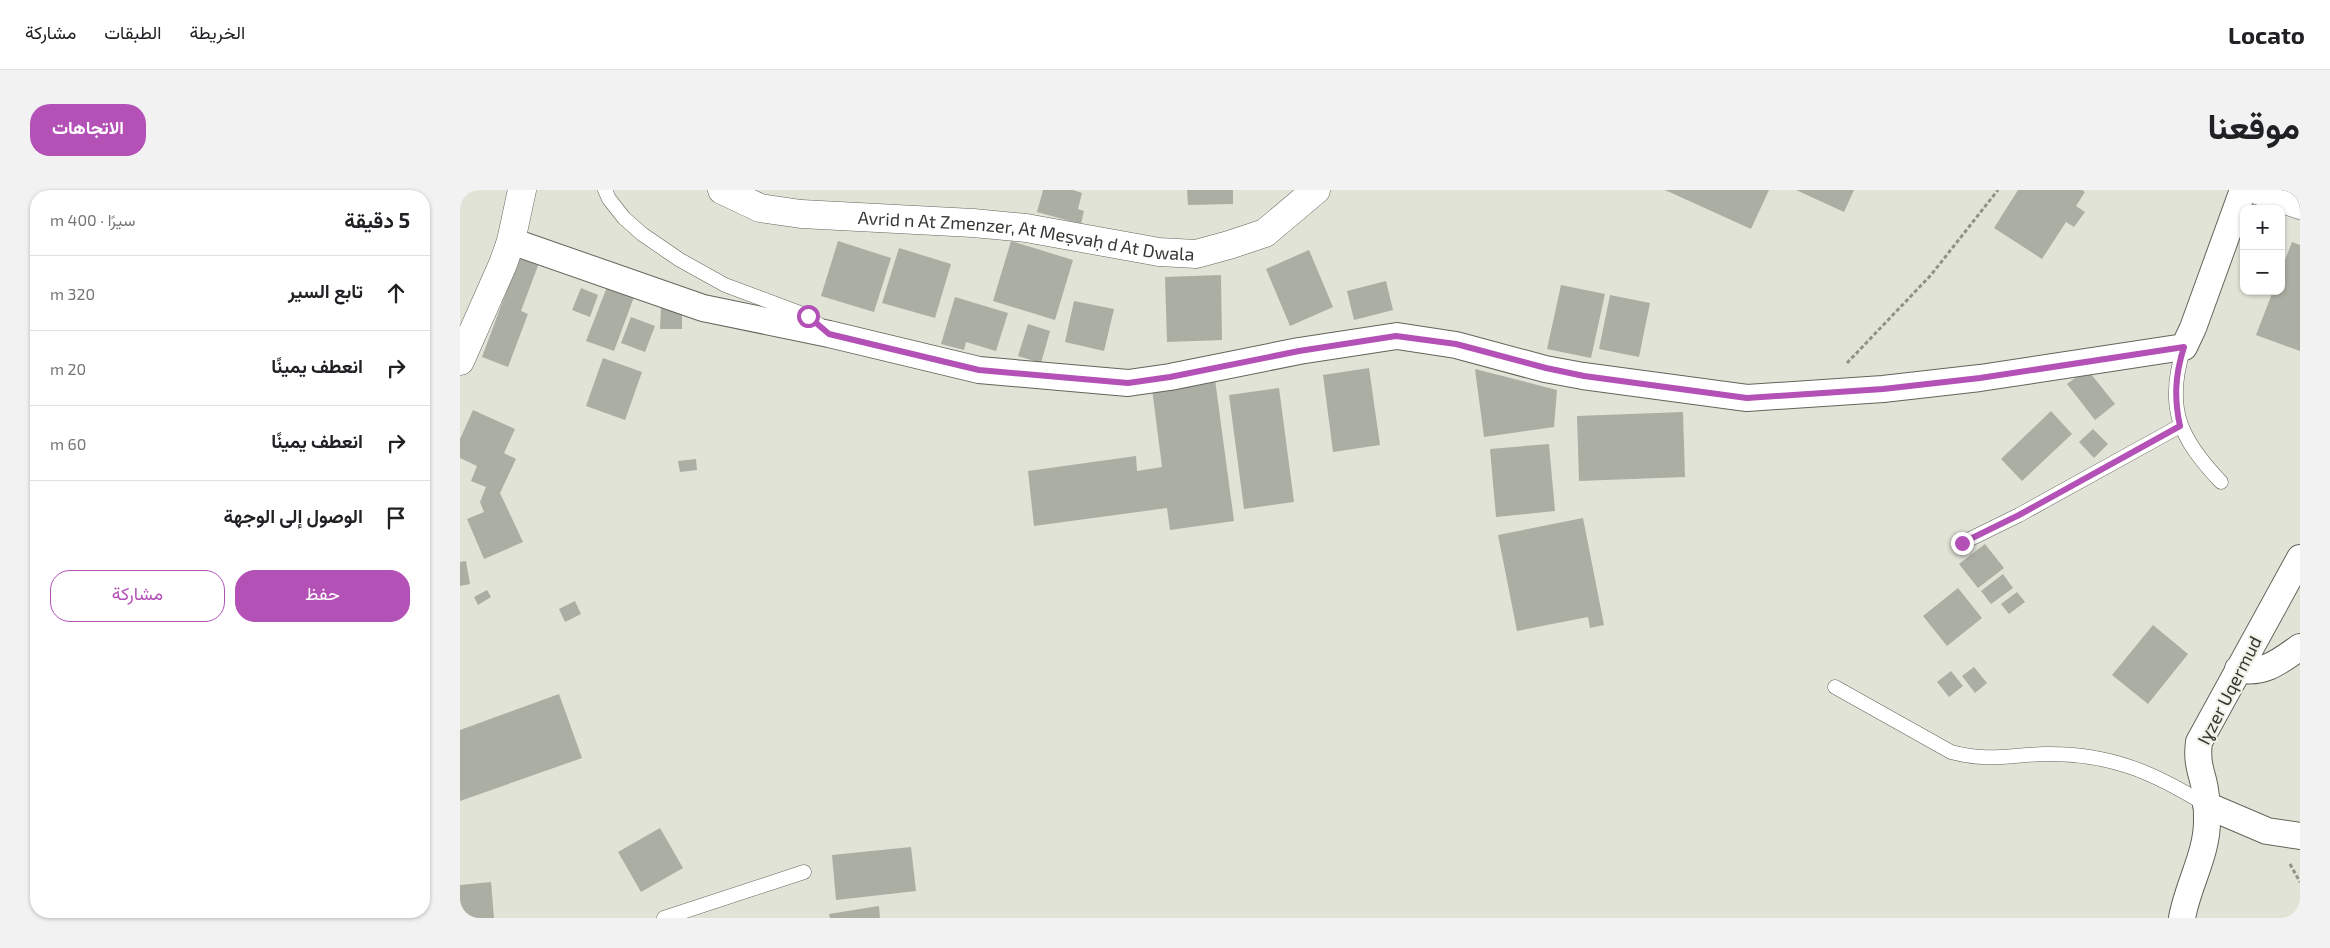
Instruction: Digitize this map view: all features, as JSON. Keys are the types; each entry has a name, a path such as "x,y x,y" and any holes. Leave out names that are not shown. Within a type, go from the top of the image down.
{"main road":[{"path":"460,361 503,264 511,241 522,190"},
{"name":"Avrid n At Zmenzer, At Meṣvaḥ d At Dwala","path":"722,190 760,208 801,214 973,223 1026,228 1159,252 1196,254 1229,246 1265,233 1316,190"},
{"path":"2257,190 2300,205"}],"street":[{"path":"511,241 703,308 829,334 979,370 1128,383 1170,377 1299,351 1396,336 1456,344 1536,366 1584,376 1747,398 1815,394 1980,378 2184,347 2194,328 2243,190"},
{"name":"Iɣzer Uqermud","path":"2182,918 2186,896 2196,875 2207,819 2204,781 2198,767 2199,742 2300,558"},
{"path":"2238,669 2253,671 2271,667 2300,647"},
{"path":"2206,805 2267,830 2300,836"}],"lane":[{"path":"605,190 624,218 642,234 680,260 725,285 808,316 829,334"},
{"path":"2184,347 2177,368 2175,389 2180,426 2198,456 2221,482"},
{"path":"1962,543 2019,515 2180,426"},
{"path":"1835,686 1951,752 1971,758 1989,759 2046,754 2100,757 2152,775 2206,805"},
{"path":"664,918 804,872"}],"path":[{"path":"1815,394 1880,330 1931,275 1998,190"}],"building":[{"path":"1043,190 1073,190 1082,193 1078,209 1084,211 1081,224 1037,212"},
{"path":"1187,190 1233,190 1233,204 1188,205"},
{"path":"1665,190 1769,190 1751,229"},
{"path":"1796,190 1854,190 1844,212"},
{"path":"2018,190 2082,190 2085,192 2076,206 2085,212 2074,227 2066,222 2042,259 1994,228"},
{"path":"838,241 891,258 874,312 821,296"},
{"path":"1011,241 1073,260 1055,320 993,301"},
{"path":"2292,242 2300,245 2300,351 2256,335 2271,295 2285,295 2285,260"},
{"path":"899,248 951,264 935,318 882,303"},
{"path":"1309,250 1333,307 1290,326 1266,269"},
{"path":"520,255 539,263 521,311 528,314 508,367 482,357"},
{"path":"1221,275 1222,340 1167,342 1165,277"},
{"path":"1386,281 1393,310 1354,320 1347,291"},
{"path":"1561,285 1605,294 1591,358 1547,349"},
{"path":"607,287 634,297 614,351 586,341"},
{"path":"581,288 598,295 590,317 572,310"},
{"path":"1610,295 1650,303 1639,357 1599,349"},
{"path":"955,297 1008,313 996,351 966,342 964,350 941,344"},
{"path":"1074,301 1114,309 1104,351 1065,342"},
{"path":"661,307 682,307 682,329 660,329"},
{"path":"631,317 655,326 645,352 621,343"},
{"path":"1028,324 1050,331 1041,363 1018,356"},
{"path":"603,358 642,372 625,420 586,406"},
{"path":"1369,368 1380,445 1333,452 1323,375"},
{"path":"1475,369 1557,390 1554,427 1484,437"},
{"path":"2087,369 2115,404 2095,420 2067,384"},
{"path":"1214,372 1234,521 1170,530 1167,508 1034,526 1028,471 1136,456 1137,471 1162,467 1151,381"},
{"path":"1279,388 1294,502 1244,509 1229,395"},
{"path":"473,410 515,429 504,453 516,459 500,493 523,542 484,559 467,519 484,512 480,502 486,487 471,481 477,466 460,458 460,439"},
{"path":"2051,411 2072,434 2022,481 2001,459"},
{"path":"1683,412 1685,477 1579,481 1577,416"},
{"path":"2093,429 2108,444 2094,458 2079,442"},
{"path":"1549,444 1555,511 1496,517 1490,449"},
{"path":"696,459 697,470 680,472 678,461"},
{"path":"1583,518 1604,625 1590,628 1588,617 1517,631 1498,535"},
{"path":"1985,544 2004,568 1978,588 1959,564"},
{"path":"466,561 470,584 460,586 460,562"},
{"path":"2003,574 2013,588 1991,604 1981,591"},
{"path":"1958,588 1982,618 1947,646 1923,616"},
{"path":"487,590 491,597 478,605 474,597"},
{"path":"2017,592 2025,602 2009,614 2001,604"},
{"path":"575,601 581,614 565,622 559,609"},
{"path":"2153,625 2188,654 2148,704 2112,675"},
{"path":"1974,667 1987,683 1975,693 1962,676"},
{"path":"1951,671 1963,686 1949,697 1937,682"},
{"path":"559,694 582,758 460,801 460,730"},
{"path":"660,828 683,868 641,892 618,852"},
{"path":"911,847 916,891 836,900 832,855"},
{"path":"491,882 494,918 460,918 460,885"},
{"path":"879,906 880,918 830,918 829,914"}],"route":[{"path":"808,316 829,334 979,370 1128,383 1170,377 1299,351 1396,336 1456,344 1508,359 1584,376 1747,398 1883,389 1980,378 2184,347 2177,368 2175,389 2176,408 2180,426 2019,515 1962,543"}]}
